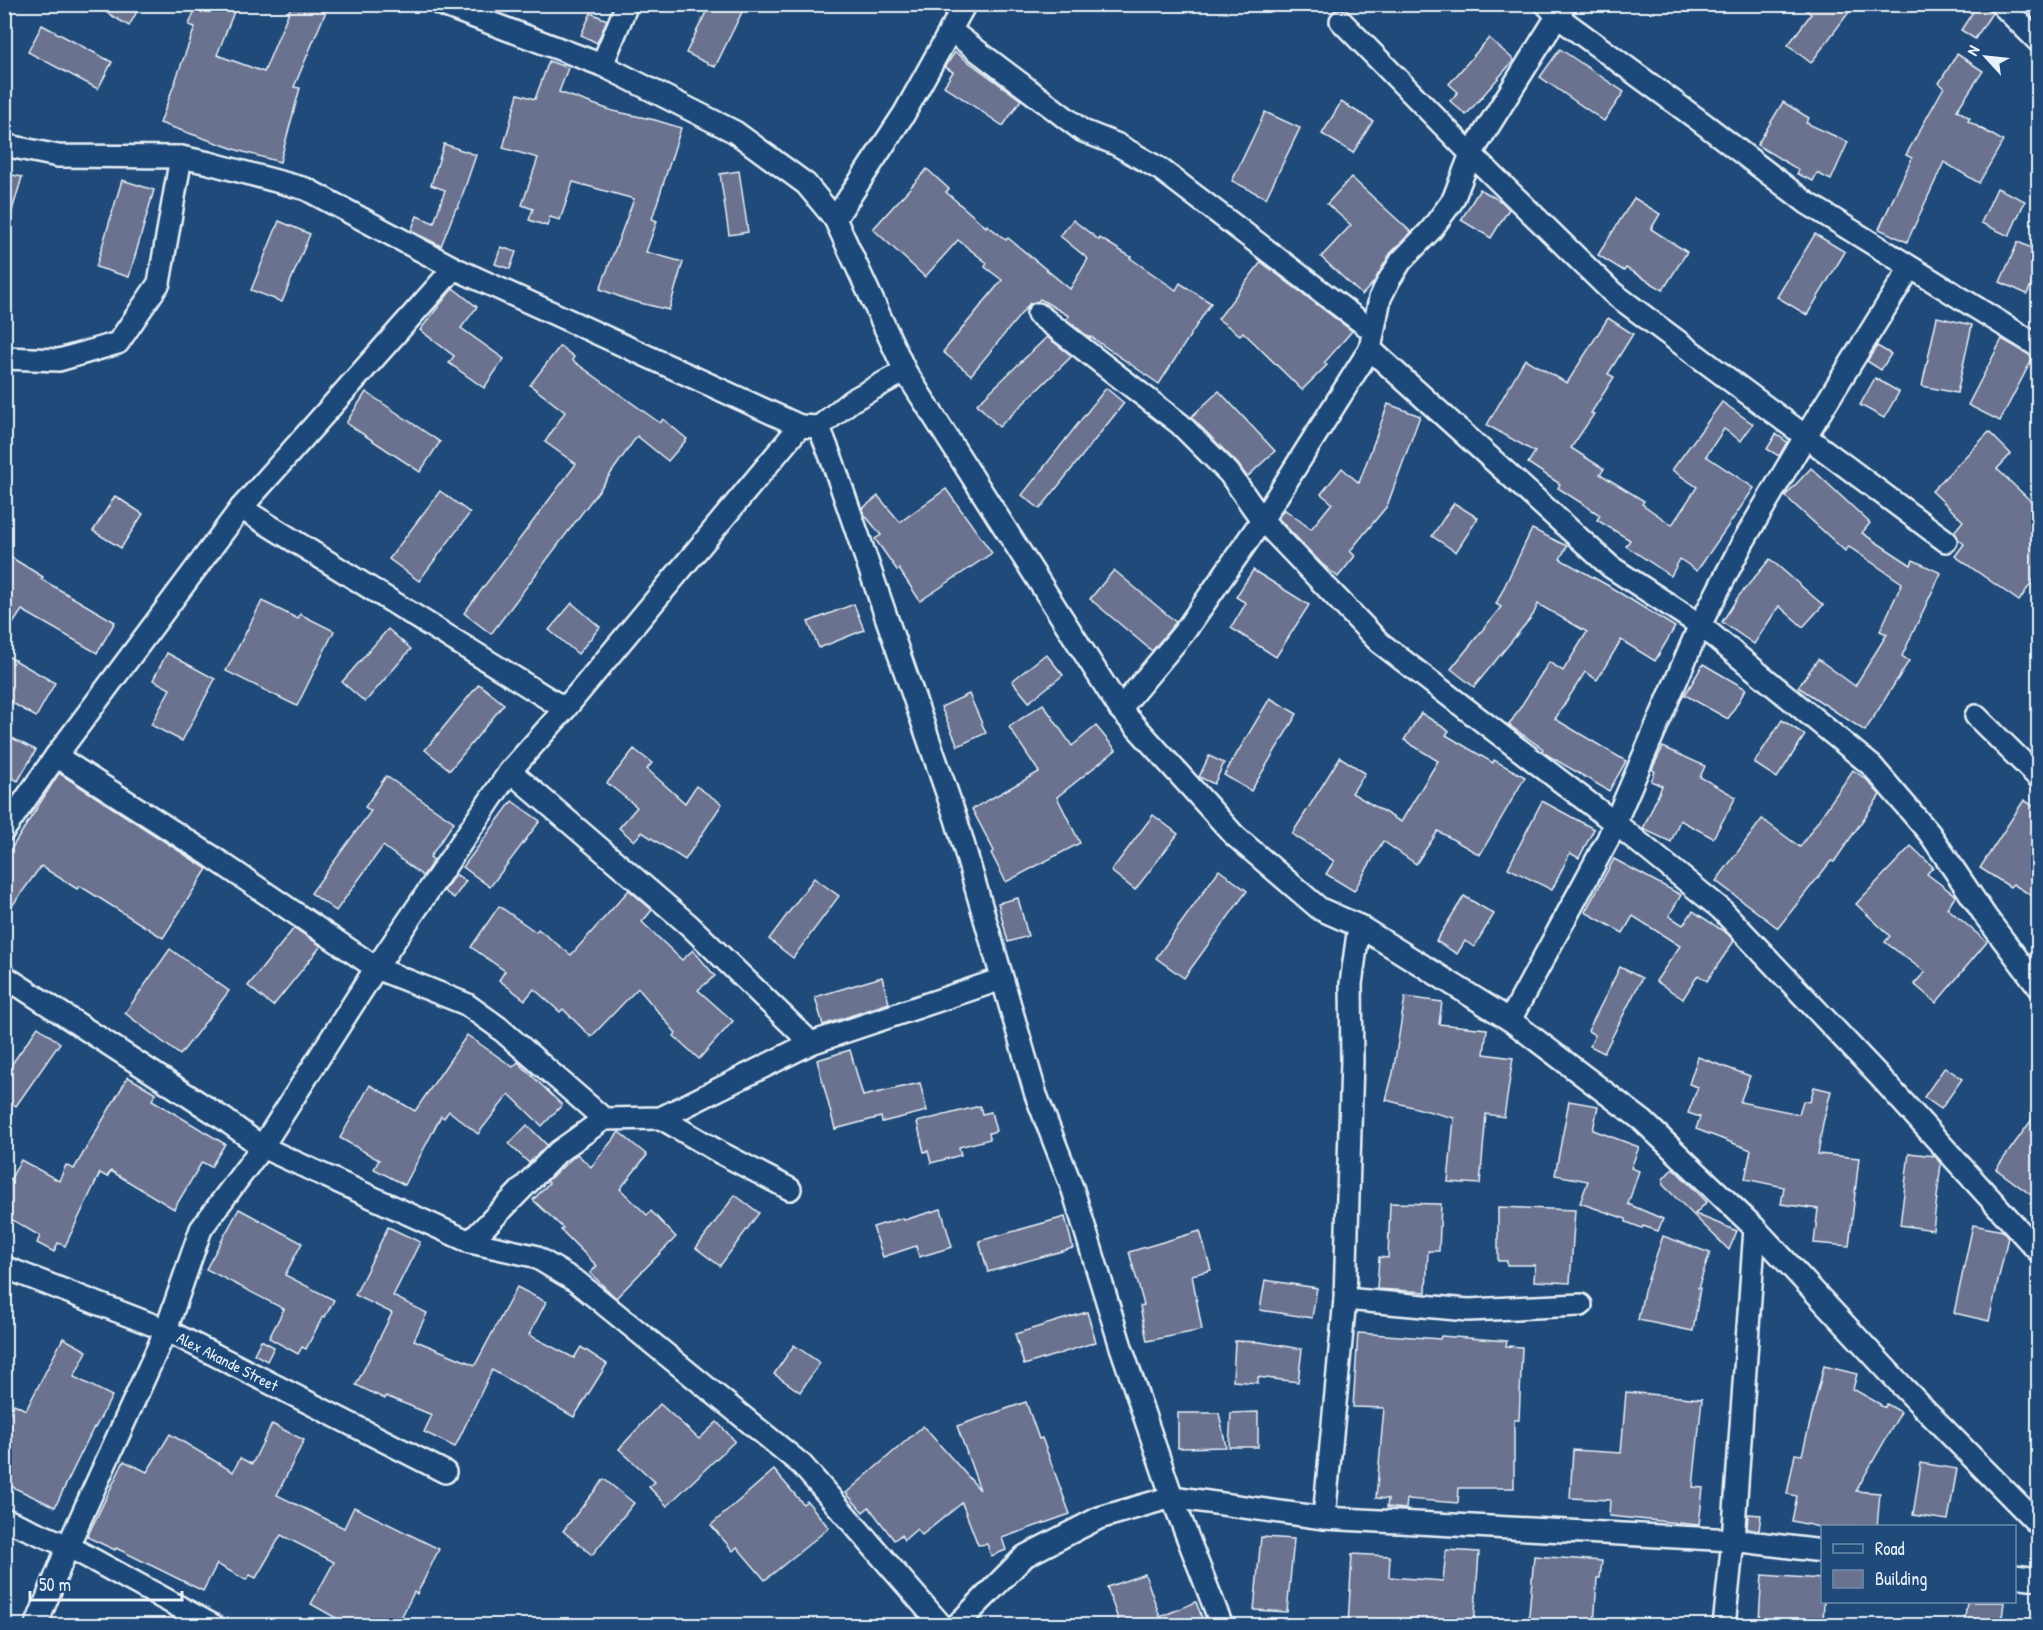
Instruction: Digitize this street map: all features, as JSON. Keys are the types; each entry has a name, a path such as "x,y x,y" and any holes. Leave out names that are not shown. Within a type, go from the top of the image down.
{"street":[{"path":"440,4 602,65 735,132 806,184 835,219 905,371 1120,709 1235,836 1320,909 1359,926 1510,1020 1643,1120 1755,1228 1903,1387 2038,1524"},
{"path":"602,65 627,4"},
{"path":"835,219 904,114 965,4"},
{"path":"2001,4 2038,42"},
{"path":"1120,709 1185,631 1262,520 1372,340 1380,298 1389,280 1401,261 1431,230 1454,200 1471,154 1556,9 1807,203 2038,346"},
{"path":"1341,21 1471,154 1613,293 1946,541"},
{"path":"950,30 1083,131 1116,144 1160,169 1372,340 1611,567 1700,625 1872,766 1930,834 1986,917 2038,986"},
{"path":"4,145 58,156 181,158 209,163 306,189 454,268 809,426 832,460 956,819 1036,1095 1073,1190 1121,1347 1172,1497 1222,1626"},
{"path":"4,358 59,360 118,344 159,283 181,158"},
{"path":"4,830 56,756 241,508 454,268"},
{"path":"1510,1020 1615,823 1700,625 1743,542 1910,268"},
{"path":"1038,314 1180,424 1228,473 1262,520 1379,642 1615,823 1721,909 1880,1077 2038,1251"},
{"path":"36,1626 68,1546 166,1330 201,1229 262,1147 376,968 510,771 809,426 905,371"},
{"path":"241,508 565,709"},
{"path":"1976,716 2038,777"},
{"path":"56,756 211,855 376,968 466,1005 498,1027 604,1119"},
{"path":"510,771 689,925 811,1043"},
{"path":"1324,1518 1345,1299 1352,1060 1351,984 1359,926"},
{"path":"4,976 224,1119 262,1147 470,1242 534,1256 577,1282 802,1465 942,1626"},
{"path":"470,1242 558,1152 604,1119 661,1118 811,1043 1002,980"},
{"path":"661,1118 719,1152 790,1189"},
{"path":"1724,1626 1733,1540 1755,1228"},
{"name":"Alex Akande Street","path":"4,1268 166,1330 445,1472"},
{"path":"1345,1299 1468,1310 1581,1305"},
{"path":"956,1626 1025,1556 1099,1518 1172,1497 1324,1518 1733,1540 1821,1551"},
{"path":"4,1519 68,1546 214,1626"},
{"path":"2016,1576 2038,1579"}],"building":[{"path":"92,4 141,4 129,26"},
{"path":"197,4 237,4 217,55 264,72 292,4 329,4 294,87 300,88 280,162 240,151 160,123 195,27 189,25"},
{"path":"710,4 733,4 743,10 715,67 686,53"},
{"path":"1799,4 1855,4 1811,63 1788,45 1811,14"},
{"path":"1978,4 1992,13 1975,39 1961,30"},
{"path":"591,13 607,20 597,43 581,35"},
{"path":"42,25 112,62 98,89 28,52"},
{"path":"1489,38 1514,60 1466,115 1450,101 1458,92 1449,84"},
{"path":"1560,49 1624,92 1604,121 1540,77"},
{"path":"955,52 1021,100 1003,126 944,86 953,72 945,67"},
{"path":"1957,54 1983,71 1957,110 1970,118 1968,121 2003,141 1979,183 1944,162 1907,242 1879,229 1912,158 1906,155 1944,87 1939,83"},
{"path":"549,61 568,68 559,92 613,111 681,128 652,219 657,221 646,252 683,262 669,310 628,300 600,289 634,199 573,182 560,220 550,217 547,226 529,220 533,209 522,205 538,158 503,148 518,94 535,99"},
{"path":"1341,102 1373,121 1353,153 1322,134"},
{"path":"1783,102 1809,118 1806,123 1848,142 1831,180 1817,173 1813,181 1797,174 1799,170 1757,145"},
{"path":"1265,112 1300,128 1266,198 1232,181"},
{"path":"444,144 476,155 458,208 456,208 441,246 411,231 417,216 434,223 445,190 431,185"},
{"path":"927,169 949,189 946,192 986,227 987,225 1006,240 1008,238 1070,289 1088,259 1060,236 1073,220 1099,240 1100,238 1131,257 1176,290 1180,283 1211,303 1159,384 1090,338 1066,319 1069,316 1040,299 1030,303 971,375 943,352 1002,280 985,267 987,263 958,240 925,277 873,229"},
{"path":"739,171 748,232 729,235 720,174"},
{"path":"4,173 22,177 9,221 4,221"},
{"path":"1351,177 1411,232 1390,254 1374,282 1362,295 1321,257 1351,225 1327,204"},
{"path":"122,180 154,190 129,277 96,267"},
{"path":"1997,188 2025,201 2009,236 1981,223"},
{"path":"1480,189 1509,209 1491,238 1461,220"},
{"path":"1634,198 1660,214 1651,229 1687,252 1663,290 1626,268 1624,271 1598,255"},
{"path":"279,221 310,234 282,302 251,290"},
{"path":"1815,234 1845,252 1807,315 1777,297"},
{"path":"2018,242 2038,251 2038,269 2027,294 2000,282"},
{"path":"501,247 516,252 510,269 495,264"},
{"path":"1261,262 1352,331 1324,363 1327,365 1302,390 1243,332 1240,335 1218,319"},
{"path":"453,288 477,307 461,328 504,359 484,388 449,363 454,356 420,330"},
{"path":"1937,317 1972,325 1957,393 1922,386"},
{"path":"1608,318 1633,334 1608,374 1614,377 1591,413 1594,414 1571,448 1604,469 1600,474 1644,501 1642,504 1672,525 1697,487 1672,470 1722,402 1753,424 1741,441 1724,429 1706,456 1754,488 1697,571 1680,559 1671,576 1626,546 1630,540 1597,520 1600,515 1558,488 1560,484 1528,463 1535,452 1487,425 1525,359 1567,383"},
{"path":"1047,337 1072,356 999,427 977,404"},
{"path":"2002,339 2033,357 2000,421 1968,405"},
{"path":"560,346 574,357 572,360 660,423 663,419 687,439 668,461 637,436 491,634 464,613 576,464 545,442 565,412 530,385"},
{"path":"1877,346 1891,354 1881,370 1867,361"},
{"path":"1875,378 1899,392 1884,418 1860,405"},
{"path":"1106,388 1124,403 1040,509 1022,495"},
{"path":"1219,391 1275,451 1247,477 1238,464 1191,417"},
{"path":"366,392 440,442 420,472 346,423"},
{"path":"1388,404 1420,416 1387,506 1350,551 1355,556 1338,577 1322,564 1278,518 1284,509 1311,529 1332,503 1321,494 1342,468 1359,483"},
{"path":"1989,432 2011,454 1997,469 2038,508 2038,573 2019,601 1955,556 1964,544 1954,532 1963,521 1932,491"},
{"path":"1776,434 1787,442 1779,456 1767,449"},
{"path":"1811,468 1870,523 1862,533 1911,565 1913,560 1941,573 1902,656 1909,661 1865,731 1798,687 1818,659 1855,686 1887,634 1880,631 1902,583 1849,547 1845,551 1785,496"},
{"path":"946,489 992,553 920,601 899,569 897,570 875,539 881,535 862,509 878,496 900,522"},
{"path":"440,491 470,513 419,581 389,559"},
{"path":"115,496 143,514 121,548 93,531"},
{"path":"1454,503 1478,518 1456,552 1432,536"},
{"path":"1532,529 1567,546 1560,559 1675,627 1655,661 1621,640 1597,680 1585,672 1555,719 1626,761 1609,791 1544,753 1543,749 1509,725 1549,662 1563,671 1587,632 1538,604 1533,615 1474,687 1451,669 1501,607 1496,604"},
{"path":"4,553 43,577 41,579 115,622 97,653 22,610 4,637"},
{"path":"1770,559 1823,605 1803,627 1779,606 1754,644 1722,622 1738,597"},
{"path":"1114,570 1176,622 1152,651 1090,599"},
{"path":"1253,570 1309,605 1276,657 1231,628 1246,603 1236,597"},
{"path":"262,601 298,619 300,614 334,631 297,706 226,671"},
{"path":"572,603 600,627 578,654 549,630"},
{"path":"854,604 864,630 819,648 808,622"},
{"path":"388,629 411,649 365,702 342,682"},
{"path":"167,653 215,679 182,741 151,725 170,689 153,680"},
{"path":"4,654 55,683 36,717 4,698"},
{"path":"1046,654 1063,675 1029,702 1012,681"},
{"path":"1703,664 1746,689 1728,719 1685,695"},
{"path":"479,684 504,704 450,770 425,750"},
{"path":"969,694 986,733 958,746 941,707"},
{"path":"1270,698 1297,714 1251,791 1224,775"},
{"path":"1043,704 1072,746 1096,726 1116,750 1057,797 1080,843 1006,882 991,853 994,851 972,809 1039,772 1009,727"},
{"path":"1421,713 1449,731 1446,735 1493,763 1494,760 1525,777 1480,855 1438,831 1416,864 1383,841 1354,891 1326,874 1334,861 1292,834 1340,757 1365,773 1352,793 1401,822 1438,761 1404,740"},
{"path":"1782,720 1805,735 1777,778 1754,763"},
{"path":"4,734 36,750 18,781 4,773"},
{"path":"1663,747 1705,766 1700,777 1736,797 1713,838 1680,820 1671,842 1643,829 1662,786 1651,781 1655,772 1652,769"},
{"path":"634,749 652,763 647,769 685,803 696,786 722,804 685,860 642,832 634,841 619,828 637,807 607,783"},
{"path":"1209,756 1224,763 1214,784 1199,777"},
{"path":"1853,770 1867,780 1880,795 1834,862 1831,861 1778,928 1716,881 1762,819 1800,847"},
{"path":"59,773 207,869 163,938 80,886 77,889 41,866 4,917 4,860"},
{"path":"386,776 454,822 430,857 434,860 423,876 383,846 336,911 311,893 371,811 365,807"},
{"path":"2024,800 2038,809 2038,900 2013,884 2010,887 1980,868"},
{"path":"512,801 540,821 490,887 463,867"},
{"path":"1542,801 1594,829 1579,858 1570,853 1552,890 1508,868"},
{"path":"1153,815 1178,834 1135,890 1111,871"},
{"path":"1911,846 1933,867 1927,874 1956,896 1947,908 1987,942 1936,1003 1914,984 1925,972 1885,942 1890,936 1856,904"},
{"path":"1614,859 1681,895 1669,916 1683,925 1693,911 1728,934 1734,941 1707,981 1698,975 1683,999 1656,981 1680,946 1633,916 1623,933 1585,912"},
{"path":"1219,870 1247,891 1184,978 1156,958"},
{"path":"455,874 466,881 454,898 444,891"},
{"path":"814,878 839,896 793,958 769,939"},
{"path":"629,890 652,910 642,922 682,960 693,950 715,976 698,990 733,1021 699,1059 674,1036 676,1033 638,988 591,1037 563,1009 560,1012 534,989 525,1000 499,980 505,971 471,947 499,906 536,932 538,929 571,955"},
{"path":"1464,896 1494,914 1474,947 1465,941 1457,954 1436,941"},
{"path":"1018,898 1028,936 1008,942 998,903"},
{"path":"294,928 321,946 273,1006 248,986"},
{"path":"170,949 229,991 180,1055 125,1013"},
{"path":"1620,967 1642,978 1604,1053 1590,1046 1595,1035 1588,1031"},
{"path":"882,977 889,1003 823,1025 815,997"},
{"path":"1405,997 1442,1002 1439,1024 1487,1029 1484,1054 1513,1058 1504,1117 1486,1114 1480,1184 1448,1182 1454,1118 1386,1100 1393,1073"},
{"path":"38,1027 60,1043 16,1106 4,1098 4,1075"},
{"path":"467,1035 513,1067 518,1062 562,1105 542,1126 509,1094 478,1134 449,1111 444,1118 441,1116 405,1185 374,1169 379,1160 340,1138 370,1085 415,1111"},
{"path":"850,1050 863,1096 920,1083 927,1111 882,1122 881,1117 835,1129 817,1060"},
{"path":"1698,1057 1750,1076 1740,1102 1799,1114 1803,1101 1810,1102 1814,1087 1831,1091 1818,1154 1859,1158 1849,1246 1814,1243 1818,1209 1781,1204 1784,1187 1745,1179 1751,1150 1696,1129 1700,1117 1688,1113 1698,1087 1689,1084"},
{"path":"1945,1067 1962,1079 1941,1109 1924,1097"},
{"path":"128,1077 156,1093 152,1100 225,1144 211,1167 202,1162 174,1209 111,1171 107,1177 100,1173 65,1246 58,1243 54,1252 37,1243 40,1236 4,1215 4,1191 21,1160 59,1181 66,1165 74,1169"},
{"path":"1569,1101 1598,1106 1593,1130 1639,1147 1631,1168 1639,1171 1628,1204 1663,1219 1658,1231 1643,1226 1642,1228 1626,1222 1626,1219 1580,1203 1588,1181 1555,1175"},
{"path":"980,1106 982,1114 991,1112 996,1131 989,1133 990,1139 959,1147 961,1155 931,1163 928,1151 924,1152 917,1122"},
{"path":"2038,1111 2038,1200 1996,1169"},
{"path":"527,1125 547,1145 529,1163 509,1144"},
{"path":"619,1132 647,1155 620,1189 647,1215 651,1211 676,1237 616,1298 590,1273 597,1266 561,1230 563,1228 533,1200 549,1183 547,1181 577,1154 591,1167"},
{"path":"1909,1153 1935,1156 1941,1164 1933,1230 1900,1225"},
{"path":"1673,1168 1707,1202 1695,1214 1737,1231 1729,1250 1663,1185 1663,1179"},
{"path":"735,1195 759,1213 720,1266 696,1248"},
{"path":"1390,1203 1441,1204 1439,1251 1428,1251 1426,1292 1377,1289 1379,1257 1388,1258"},
{"path":"1498,1207 1575,1210 1570,1283 1534,1281 1535,1265 1507,1265 1507,1261 1498,1261"},
{"path":"239,1209 302,1243 285,1275 334,1300 306,1349 302,1347 298,1354 269,1338 284,1309 206,1269"},
{"path":"941,1209 952,1247 919,1257 916,1246 883,1257 873,1227"},
{"path":"1065,1217 1073,1248 988,1272 979,1241"},
{"path":"1973,1225 2003,1231 2008,1237 1989,1321 1954,1313"},
{"path":"388,1227 420,1242 393,1296 427,1313 414,1340 475,1365 517,1287 546,1302 529,1335 574,1358 581,1347 607,1364 574,1417 492,1370 455,1447 424,1432 432,1415 386,1396 385,1399 356,1385 392,1313 355,1295"},
{"path":"1200,1231 1211,1270 1192,1275 1202,1330 1147,1341 1140,1306 1144,1305 1129,1252"},
{"path":"1663,1236 1710,1253 1698,1288 1700,1288 1693,1331 1638,1320 1644,1291"},
{"path":"1265,1280 1317,1288 1312,1318 1260,1310"},
{"path":"1087,1312 1096,1342 1024,1365 1015,1334"},
{"path":"1358,1333 1507,1341 1506,1346 1522,1347 1519,1420 1514,1420 1514,1488 1459,1488 1458,1503 1407,1499 1406,1509 1387,1507 1388,1499 1376,1498 1384,1408 1353,1407"},
{"path":"63,1338 87,1351 74,1377 112,1396 94,1427 55,1507 4,1483 4,1424 14,1404 26,1410"},
{"path":"261,1340 274,1347 267,1361 254,1354"},
{"path":"1235,1341 1260,1342 1302,1349 1298,1382 1258,1377 1258,1383 1233,1381"},
{"path":"794,1345 820,1363 800,1392 774,1374"},
{"path":"1824,1366 1857,1374 1853,1389 1885,1407 1887,1404 1901,1412 1856,1491 1880,1493 1877,1525 1821,1525 1819,1527 1792,1521 1797,1496 1787,1494 1795,1454 1802,1455"},
{"path":"1626,1392 1702,1399 1693,1487 1703,1488 1699,1525 1609,1516 1610,1500 1570,1498 1573,1450 1621,1453"},
{"path":"1026,1402 1070,1514 1002,1538 1006,1550 991,1556 987,1544 978,1545 962,1503 922,1535 917,1529 904,1540 901,1535 894,1540 869,1507 863,1512 846,1493 923,1426 980,1490 957,1426"},
{"path":"660,1404 699,1439 717,1422 735,1441 667,1506 649,1487 655,1482 619,1449"},
{"path":"1258,1412 1258,1447 1229,1447 1231,1413"},
{"path":"1178,1413 1219,1413 1226,1447 1178,1448"},
{"path":"272,1424 304,1440 277,1495 344,1528 354,1507 439,1549 417,1594 414,1592 397,1626 350,1626 311,1604 334,1562 281,1535 256,1578 250,1575 246,1580 217,1564 203,1591 116,1548 115,1550 87,1537 124,1461 147,1472 170,1434 233,1472 240,1458 252,1464"},
{"path":"1921,1463 1957,1469 1948,1520 1913,1515"},
{"path":"774,1470 803,1504 807,1501 829,1528 765,1580 737,1547 733,1551 711,1525"},
{"path":"604,1479 634,1503 592,1555 563,1531"},
{"path":"1748,1514 1761,1515 1759,1530 1747,1529"},
{"path":"1261,1537 1294,1539 1287,1612 1254,1610"},
{"path":"1446,1550 1479,1552 1474,1626 1348,1626 1352,1554 1390,1556 1389,1577 1443,1581"},
{"path":"1534,1556 1602,1561 1600,1578 1597,1578 1594,1626 1528,1626"},
{"path":"1145,1574 1160,1617 1196,1602 1205,1625 1120,1625 1107,1587"},
{"path":"1762,1575 1821,1579 1821,1603 1824,1603 1823,1623 1759,1619"},
{"path":"1967,1603 2004,1603 2001,1626 1964,1626"}]}
